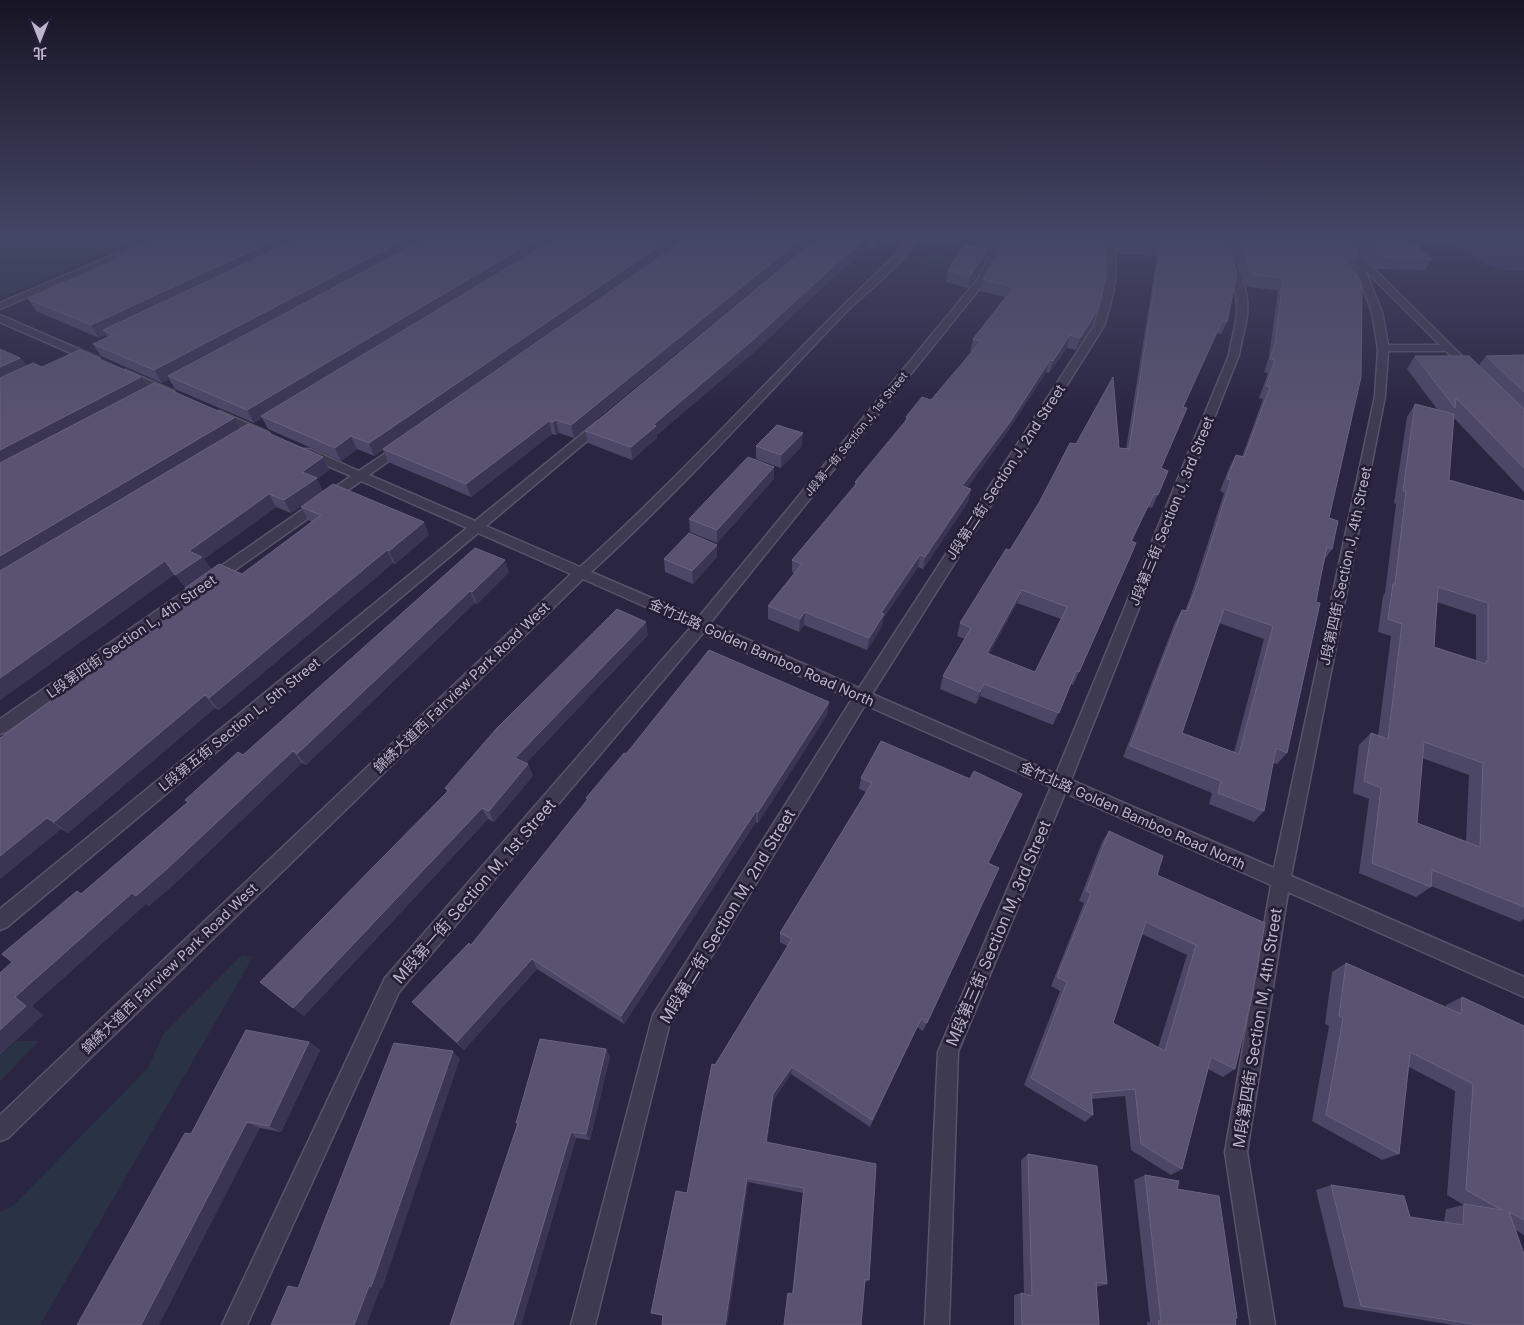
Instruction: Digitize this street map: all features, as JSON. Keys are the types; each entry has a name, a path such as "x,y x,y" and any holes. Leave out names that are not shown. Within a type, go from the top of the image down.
{"street":[{"path":"0,306 19,298"},
{"name":"錦綉大道西 Fairview Park Road West","path":"0,1130 580,573 636,524 855,298"},
{"name":"J段第一街 Section J, 1st Street","path":"701,625 967,298"},
{"name":"J段第二街 Section J, 2nd Street","path":"862,696 1099,326 1109,298"},
{"name":"J段第三街 Section J, 3rd Street","path":"1061,784 1234,355 1242,312 1240,298"},
{"name":"J段第四街 Section J, 4th Street","path":"1281,880 1380,396 1383,348 1372,298"},
{"path":"1398,298 1476,375"},
{"path":"0,318 83,351 171,390 145,398"},
{"path":"1383,348 1449,348"},
{"path":"61,361 83,351"},
{"name":"金竹北路 Golden Bamboo Road North","path":"205,408 260,428 286,444 1524,987"},
{"name":"L段第五街 Section L, 5th Street","path":"0,921 614,413"},
{"path":"238,440 260,428"},
{"name":"L段第四街 Section L, 4th Street","path":"0,727 408,442"},
{"name":"M段第一街 Section M, 1st Street","path":"234,1325 392,985 701,625"},
{"name":"M段第二街 Section M, 2nd Street","path":"583,1325 660,1022 862,696"},
{"name":"M段第三街 Section M, 3rd Street","path":"937,1325 948,1052 1061,784"},
{"name":"M段第四街 Section M, 4th Street","path":"1263,1325 1236,1152 1281,880"}],"shaded area":[{"path":"242,955 253,957 40,1325 0,1325 0,1212 13,1206 148,1068 163,1035"},
{"path":"17,1041 39,1041 0,1081 0,1056"}],"building":[{"path":"31,298 150,298 91,325 28,299"},
{"path":"172,298 292,298 154,370 93,344 113,335 103,330"},
{"path":"314,298 437,298 247,410 168,376"},
{"path":"457,298 583,298 369,443 351,436 335,448 261,416"},
{"path":"601,298 728,298 571,425 556,420 553,422 549,421 466,484 383,449"},
{"path":"745,298 799,298 753,340 653,425 656,426 631,447 585,431"},
{"path":"1005,298 1100,298 1096,313 1080,338 1070,335 1053,361 1050,360 1010,422 962,486 971,489 925,557 920,555 881,613 884,614 869,638 805,612 800,619 768,606 802,564 792,560 857,483 855,482 908,418 906,417 922,397 931,400 981,341 973,339"},
{"path":"1153,298 1232,298 1227,322 1222,321 1183,407 1187,408 1161,468 1168,471 1158,495 1154,494 1131,541 1136,543 1079,672 1076,671 1059,713 984,684 980,692 943,676 971,628 960,623 1006,549 1010,550 1040,501 1070,443 1076,444 1113,377 1119,448 1129,449","holes":["1022,590 1067,607 1035,672 987,653"]},
{"path":"1281,298 1362,298 1361,377 1329,518 1338,521 1332,549 1327,547 1316,602 1320,603 1287,753 1276,748 1264,811 1218,793 1221,781 1130,746 1182,610 1187,611 1198,583 1231,480 1227,479 1236,455 1244,457 1270,387 1266,386 1275,360 1270,359 1275,344","holes":["1224,609 1273,626 1239,754 1182,733"]},
{"path":"0,349 20,358 0,367"},
{"path":"79,350 141,377 0,450 0,378 33,363 42,367"},
{"path":"1524,355 1524,392 1486,356"},
{"path":"1415,356 1469,356 1524,409 1524,468 1456,398 1455,408"},
{"path":"154,383 234,418 0,556 0,463"},
{"path":"1415,404 1454,414 1449,480 1524,501 1524,907 1432,870 1431,887 1372,863 1381,788 1364,781 1371,733 1388,739 1402,624 1388,619 1393,584 1395,584 1406,491 1403,491","holes":["1438,587 1488,603 1488,662 1486,661 1486,664 1434,647","1424,742 1483,763 1480,847 1417,823"]},
{"path":"248,424 323,457 302,472 317,478 284,500 269,494 189,551 202,557 175,575 165,561 0,678 0,571"},
{"path":"777,425 803,433 781,455 756,446"},
{"path":"748,457 774,467 717,530 689,519"},
{"path":"333,484 424,522 389,551 387,550 209,698 205,695 54,822 47,818 0,856 0,738 192,597 185,588 219,564 242,574 321,515 301,507"},
{"path":"689,533 717,545 692,571 664,559"},
{"path":"475,548 505,560 297,754 293,751 169,867 136,896 132,893 15,997 26,1006 0,1030 0,973 12,962 2,954 77,891 81,894 188,802 185,800 238,752 243,755"},
{"path":"617,609 646,622 515,758 528,764 489,811 482,808 293,1008 260,982 449,790 445,788 496,729"},
{"path":"709,650 829,702 758,812 756,811 621,1016 532,959 457,1042 412,1002 469,943 471,945 588,799 586,798 624,753 626,754"},
{"path":"881,741 970,779 974,771 1022,794 988,863 999,868 927,1023 921,1019 872,1120 792,1067 773,1094 766,1142 876,1164 869,1280 865,1279 861,1325 784,1325 788,1293 793,1294 804,1188 747,1178 725,1325 662,1325 663,1315 651,1313 676,1191 687,1193 712,1064 715,1065 792,939 780,933 872,783 861,778"},
{"path":"1109,831 1163,856 1157,875 1265,923 1252,997 1235,1069 1211,1057 1182,1169 1141,1144 1135,1089 1091,1093 1093,1115 1031,1078 1067,982 1057,977 1091,893 1086,891","holes":["1146,922 1196,945 1165,1051 1113,1023"]},
{"path":"1346,963 1461,1014 1462,997 1524,1026 1524,1220 1509,1212 1524,1254 1524,1325 1474,1325 1361,1306 1331,1185 1404,1196 1410,1217 1463,1225 1464,1204 1502,1210 1466,1190 1473,1084 1410,1052 1399,1154 1326,1115 1343,1018 1339,1016"},
{"path":"246,1030 309,1042 269,1126 247,1122 141,1325 77,1325 185,1133 191,1134"},
{"path":"540,1039 606,1049 586,1134 571,1132 513,1325 450,1325 518,1123 516,1123"},
{"path":"394,1043 453,1051 371,1287 369,1286 354,1325 271,1325 288,1286 298,1288"},
{"path":"1028,1154 1097,1166 1107,1284 1096,1282 1099,1325 1022,1325 1021,1293 1032,1296"},
{"path":"1145,1175 1179,1181 1177,1189 1219,1196 1237,1318 1235,1318 1236,1325 1159,1325 1158,1321 1161,1321"}]}
